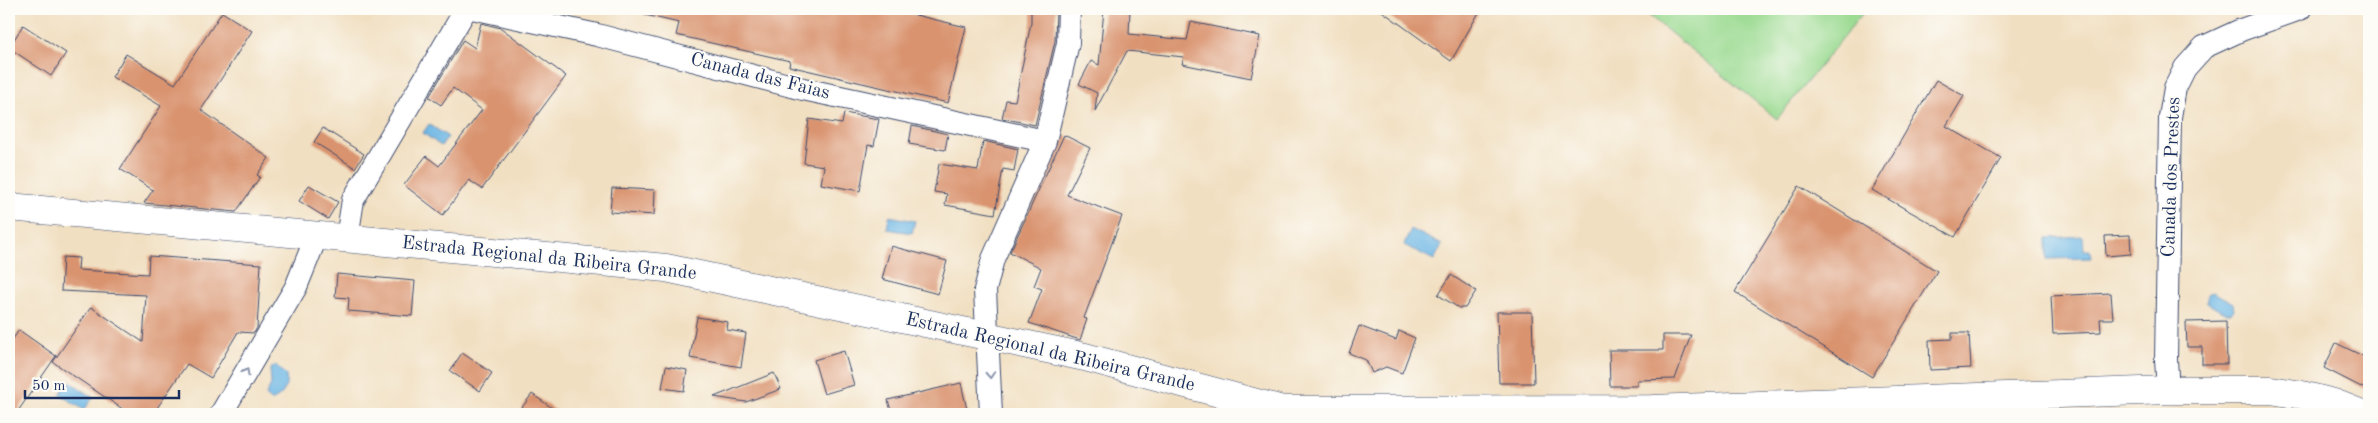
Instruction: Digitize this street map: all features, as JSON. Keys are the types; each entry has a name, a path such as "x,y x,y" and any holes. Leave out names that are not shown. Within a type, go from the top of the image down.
{"main road":[{"name":"Estrada Regional da Ribeira Grande","path":"9,207 666,268 1085,357 1283,410 1652,412 2168,390 2271,390 2334,403 2362,414"}],"street":[{"path":"346,238 352,200 466,9"},
{"name":"Canada das Faias","path":"477,9 597,35 803,89 1045,141"},
{"path":"991,414 985,290 993,259 1045,141 1068,43 1069,9"},
{"name":"Canada dos Prestes","path":"2168,390 2166,360 2170,126 2175,88 2185,68 2204,47 2241,30 2300,9"},
{"path":"221,414 296,287 316,235"}],"green space":[{"path":"1641,9 1866,9 1777,119"}],"water":[{"path":"429,124 448,137 441,146 423,133"},
{"path":"889,216 915,221 912,233 887,229"},
{"path":"1411,229 1442,245 1434,260 1404,245"},
{"path":"2083,236 2084,250 2090,250 2091,258 2047,259 2047,238"},
{"path":"2213,292 2233,303 2234,310 2231,313 2224,313 2207,303 2207,295"},
{"path":"276,365 286,375 286,384 282,394 271,401 266,395 271,384 270,369"},
{"path":"69,381 93,398 84,410 60,394"}],"building":[{"path":"646,9 890,9 966,27 948,103 789,66 790,61 676,35 679,23 645,15"},
{"path":"1031,9 1056,9 1055,41 1035,125 1002,118 1006,100 1015,101 1031,23"},
{"path":"1104,9 1130,9 1129,34 1187,40 1191,22 1260,36 1251,78 1182,64 1184,57 1127,51 1095,111 1097,93 1079,84 1091,61 1099,65"},
{"path":"1379,9 1481,9 1451,61"},
{"path":"222,12 252,31 201,110 269,158 257,175 260,177 236,212 144,203 153,190 120,169 161,106 112,77 126,54 175,84"},
{"path":"481,23 501,28 566,76 482,189 469,180 443,215 404,185 426,156 439,166 482,110 453,88 441,105 429,97 463,40 475,48"},
{"path":"23,25 66,53 51,76 9,48"},
{"path":"1936,80 1964,96 1946,126 2001,158 1955,237 1872,190"},
{"path":"844,113 879,119 874,146 868,145 860,191 821,184 824,166 804,163 809,119 842,124"},
{"path":"912,126 948,134 945,150 909,144"},
{"path":"323,128 364,154 355,168 314,142"},
{"path":"1064,135 1090,148 1067,195 1122,216 1084,318 1087,319 1080,340 1029,323 1042,289 1034,286 1041,268 1010,252"},
{"path":"983,141 1018,149 1014,171 1003,169 995,214 945,205 947,194 934,192 939,164 978,170"},
{"path":"309,185 338,202 328,219 299,201"},
{"path":"1799,186 1937,271 1872,377 1735,292"},
{"path":"612,188 655,190 654,215 610,212"},
{"path":"2130,235 2131,254 2106,256 2105,236"},
{"path":"891,246 947,261 938,294 882,279"},
{"path":"149,256 261,264 257,328 254,333 238,332 211,378 187,364 153,414 130,414 53,362 91,307 143,342 146,295 61,291 63,257 79,258 78,270 148,274"},
{"path":"337,274 415,281 412,316 348,311 349,298 335,297"},
{"path":"1451,275 1476,291 1465,308 1459,308 1438,295"},
{"path":"2111,293 2113,319 2100,319 2101,332 2053,334 2051,296"},
{"path":"1497,312 1532,312 1534,383 1499,383"},
{"path":"697,317 728,322 727,330 746,333 741,367 690,358"},
{"path":"2226,321 2227,364 2202,364 2202,347 2187,347 2186,322"},
{"path":"1359,326 1396,340 1399,331 1415,338 1402,373 1386,367 1372,373 1366,360 1349,353"},
{"path":"19,330 56,356 16,414 9,414 9,345"},
{"path":"1952,333 1969,333 1971,368 1930,370 1929,340 1952,339"},
{"path":"1663,335 1691,335 1675,379 1637,380 1637,386 1610,386 1609,350 1663,350"},
{"path":"2336,343 2369,359 2369,391 2324,368"},
{"path":"844,351 854,385 824,394 814,360"},
{"path":"462,353 492,373 480,391 450,371"},
{"path":"666,366 687,370 684,391 662,388"},
{"path":"774,373 781,389 746,402 714,397"},
{"path":"961,383 968,414 892,414 888,400"},
{"path":"532,394 561,414 517,414"}]}
